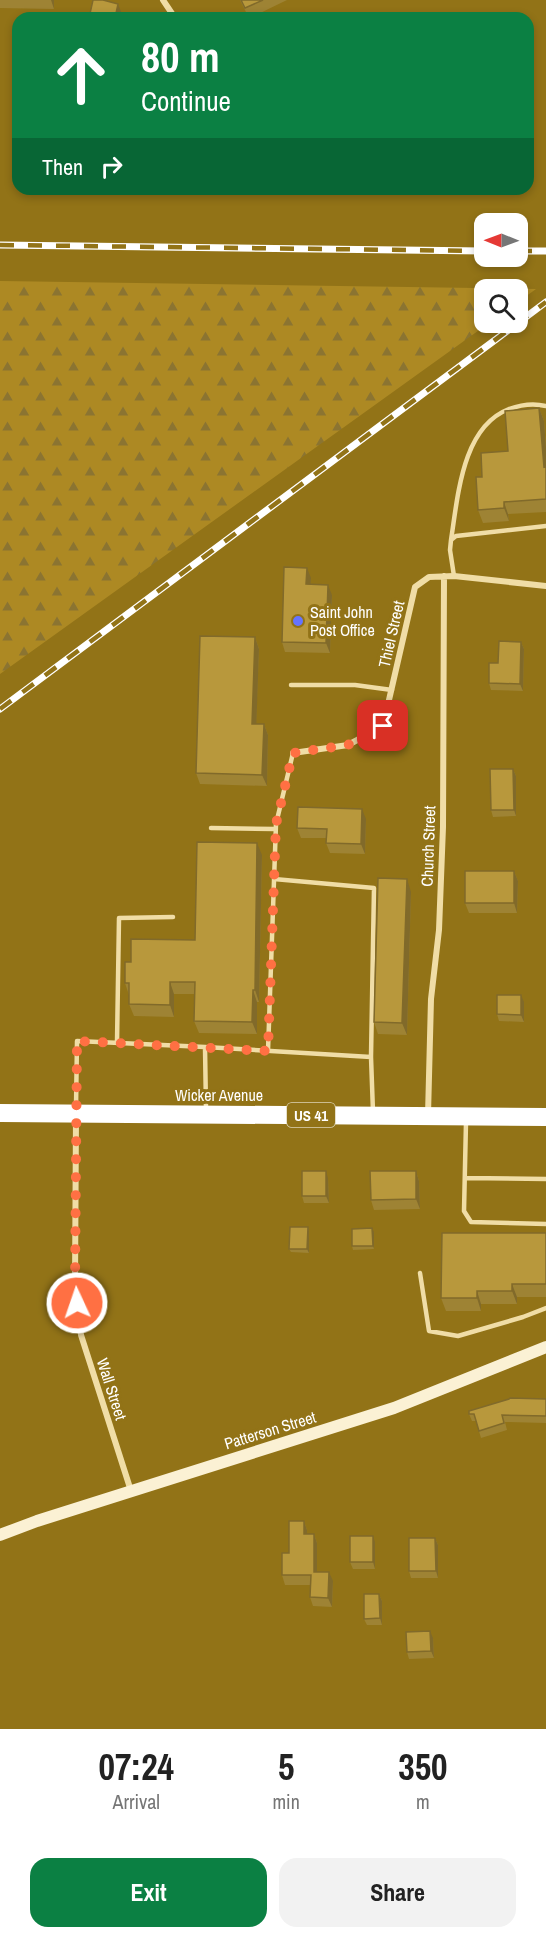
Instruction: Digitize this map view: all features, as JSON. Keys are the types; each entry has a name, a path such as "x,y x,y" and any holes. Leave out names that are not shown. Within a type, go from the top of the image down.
{"highway":[{"name":"Wicker Avenue","path":"0,1113 546,1117"}],"street":[{"name":"Church Street","path":"428,1116 431,999 439,930 443,827 444,576"},
{"name":"Thiel Street","path":"293,753 348,745 383,726 415,586 429,578 454,576 546,586"},
{"name":"Wall Street","path":"76,1114 75,1287 81,1335 131,1491"},
{"name":"Patterson Street","path":"0,1535 37,1521 394,1408 546,1347"}],"lane":[{"path":"454,576 450,550 460,485 472,445 480,430 497,414 518,405 546,406"},
{"path":"451,540 462,536 546,526"},
{"path":"291,685 355,685 392,690"},
{"path":"268,1051 275,829 293,753"},
{"path":"211,828 275,829"},
{"path":"274,879 374,888 371,1057 373,1116"},
{"path":"117,1043 119,918 173,917"},
{"path":"76,1114 77,1041 371,1057"},
{"path":"205,1047 206,1115"},
{"path":"466,1116 464,1211 471,1222 546,1224"},
{"path":"465,1178 546,1179"},
{"path":"420,1273 429,1331 458,1336 546,1308"}],"green space":[{"path":"0,281 474,288 475,333 0,674"},
{"path":"528,289 536,289 528,295"}],"building":[{"path":"93,0 118,4 116,12 90,12"},
{"path":"241,0 263,0 245,8"},
{"path":"539,408 544,467 546,466 546,499 504,502 504,508 478,510 476,477 482,477 481,453 508,451 505,411"},
{"path":"284,567 307,568 306,584 328,585 326,643 282,642"},
{"path":"200,636 255,637 252,724 264,724 262,775 196,773"},
{"path":"499,641 521,642 520,684 489,683 489,663 498,663"},
{"path":"490,769 513,769 514,810 491,810"},
{"path":"298,807 362,809 361,844 326,843 327,829 297,828"},
{"path":"197,842 257,843 255,990 253,990 252,1022 194,1021 195,982 170,982 170,1005 129,1004 129,983 125,983 125,962 131,962 131,939 195,940"},
{"path":"465,871 514,871 514,903 465,903"},
{"path":"378,878 407,879 402,1023 374,1022"},
{"path":"497,995 521,995 521,1015 497,1014"},
{"path":"302,1171 326,1171 326,1196 302,1196"},
{"path":"370,1171 416,1171 416,1199 371,1200"},
{"path":"290,1227 308,1227 307,1249 289,1249"},
{"path":"372,1228 373,1246 352,1246 352,1229"},
{"path":"442,1233 546,1233 546,1284 512,1284 512,1291 477,1291 477,1298 441,1298"},
{"path":"510,1398 546,1399 546,1416 502,1415 504,1423 479,1431 474,1414 469,1414 469,1411"},
{"path":"289,1521 304,1521 304,1534 314,1534 314,1572 329,1572 328,1598 310,1597 311,1575 282,1575 282,1553 289,1553"},
{"path":"350,1536 373,1536 373,1562 350,1562"},
{"path":"409,1538 435,1538 436,1571 409,1571"},
{"path":"364,1594 379,1594 380,1618 364,1619"},
{"path":"430,1631 431,1651 407,1652 406,1632"}],"railway":[{"path":"0,245 474,251"},
{"path":"528,251 546,251"},
{"path":"0,709 546,302"}],"place":[{"name":"Saint John Post Office","path":"298,621"}],"route":[{"path":"77,1303 75,1287 77,1041 268,1051 276,824 293,753 348,745 383,726"}]}
